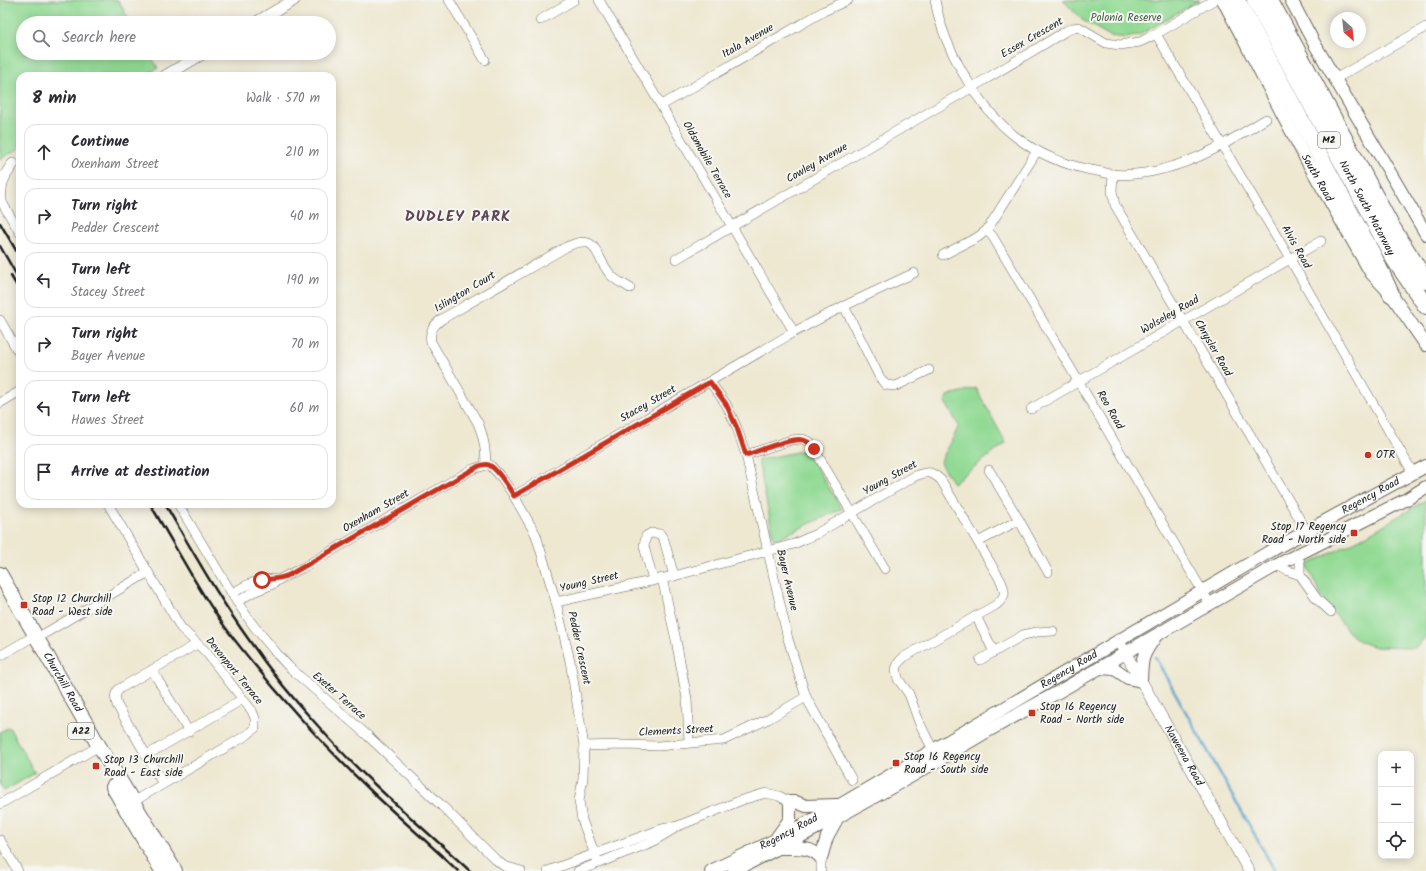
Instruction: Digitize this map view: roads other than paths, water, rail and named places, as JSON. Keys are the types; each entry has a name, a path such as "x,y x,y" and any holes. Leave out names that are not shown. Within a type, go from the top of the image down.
{"highway":[{"path":"1237,0 1374,257 1391,294"},
{"name":"North South Motorway","path":"1255,0 1394,259 1417,276"},
{"name":"North South Motorway","path":"1270,0 1417,276 1426,306"}],"main road":[{"name":"South Road","path":"1224,0 1306,159 1347,227 1372,273 1391,294 1426,345"},
{"path":"1291,0 1335,79 1426,234"},
{"name":"Regency Road","path":"711,871 778,844 838,817 1053,679 1118,640 1306,530 1426,466"},
{"name":"Regency Road","path":"734,871 840,805 936,755 986,732 1060,691 1277,565 1407,499 1426,487"},
{"path":"1274,549 1296,555"},
{"name":"Churchill Road","path":"0,574 33,638 96,748 129,804 175,871"},
{"name":"Churchill Road","path":"0,590 33,638"},
{"path":"1100,668 1115,669 1128,678 1142,681 1142,660 1144,653 1157,635"},
{"path":"1053,679 1060,691"},
{"path":"838,817 827,837 821,858 809,849 778,844 790,819 790,802 796,802 806,806 840,805"},
{"name":"Churchill Road","path":"129,804 162,871"}],"street":[{"path":"267,16 294,0"},
{"path":"449,0 485,60"},
{"path":"540,20 574,0"},
{"name":"Oldsmobile Terrace","path":"600,0 794,332"},
{"name":"Itala Avenue","path":"662,105 824,11 848,0"},
{"path":"935,0 938,15 950,51 971,88 988,111 1012,135 1037,151 1070,166 1113,174 1162,169 1198,157 1222,146 1266,120"},
{"name":"Essex Crescent","path":"971,88 1073,28 1079,27 1106,43 1120,45 1140,42 1214,0"},
{"path":"1335,79 1426,27"},
{"name":"Alvis Road","path":"1156,34 1290,259 1413,473"},
{"path":"172,72 192,60"},
{"name":"Cowley Avenue","path":"676,259 971,88"},
{"path":"943,255 978,237 987,230 1037,151"},
{"path":"0,172 16,162"},
{"path":"16,162 6,174 1,186 1,200 16,226"},
{"name":"Chrysler Road","path":"1113,174 1112,191 1116,205 1306,530"},
{"name":"Reo Road","path":"987,230 994,237 1210,604"},
{"name":"Wolseley Road","path":"1031,409 1321,241"},
{"name":"Islington Court","path":"486,465 486,455 482,434 478,423 431,342 430,334 432,328 442,319 566,247 578,242 587,242 594,247 610,275 630,288"},
{"name":"Stacey Street","path":"514,496 794,332 844,306 914,273"},
{"path":"844,306 880,378 886,385 896,386 929,370"},
{"path":"0,320 16,348"},
{"name":"Bayer Avenue","path":"710,382 726,404 737,428 746,455 788,639 806,697 852,780"},
{"path":"0,403 16,393"},
{"path":"746,455 791,440 810,442 885,569"},
{"name":"Pedder Crescent","path":"486,465 494,469 514,496 536,536 556,602 570,661 584,746 583,778 579,801 582,820 598,863"},
{"name":"Oxenham Street","path":"235,598 273,584 473,469 486,465"},
{"path":"989,470 1048,572"},
{"name":"Young Street","path":"556,602 674,576 768,552 799,542 816,534 915,476 927,472 935,474 941,480 1005,590 1004,598 996,605 904,657 899,662 896,669 898,679 909,694 919,722 936,755"},
{"name":"Devonport Terrace","path":"110,508 147,573 181,628 206,652 252,711 255,718 255,728 247,735 129,804"},
{"name":"Exeter Terrace","path":"180,508 253,626 289,667 368,736 495,859 504,866 521,871"},
{"path":"978,542 1019,520"},
{"path":"653,580 644,546 646,536 651,533 660,534 664,540 674,576"},
{"path":"1296,555 1300,562 1300,575"},
{"path":"1277,565 1300,575 1317,599 1331,612"},
{"path":"0,656 147,573"},
{"path":"662,578 676,640 687,700 689,742"},
{"path":"976,616 994,652"},
{"path":"980,660 1029,633 1053,631"},
{"name":"Naweena Road","path":"1118,640 1249,871"},
{"path":"163,784 118,705 115,693 119,689 197,644"},
{"path":"152,670 189,732"},
{"name":"Clements Street","path":"584,746 658,746 724,740 768,719 806,697"},
{"path":"147,755 189,732 243,699"},
{"path":"0,804 96,748"},
{"path":"578,871 652,842 678,826 742,800 766,794 779,796 790,802"},
{"path":"548,871 662,829 678,826"},
{"path":"0,840 18,871"},
{"path":"821,858 822,871"}],"waterway":[{"path":"1155,657 1275,871"}],"railway":[{"path":"0,223 16,250"},
{"path":"0,246 16,274"},
{"path":"11,276 16,284"},
{"path":"152,508 216,614 271,685 352,772 458,871"},
{"path":"167,508 238,624 265,663 291,696 355,765 470,871"}],"place":[{"name":"OTR","path":"1368,455"},
{"name":"Stop 17 Regency Road - North side","path":"1354,533"},
{"name":"Stop 12 Churchill Road - West side","path":"24,605"},
{"name":"Stop 16 Regency Road - North side","path":"1032,713"},
{"name":"Stop 16 Regency Road - South side","path":"896,763"},
{"name":"Stop 13 Churchill Road - East side","path":"96,766"}],"district":[{"name":"DUDLEY PARK","path":"458,217"}],"park label":[{"name":"Polonia Reserve","path":"1126,18"}]}
